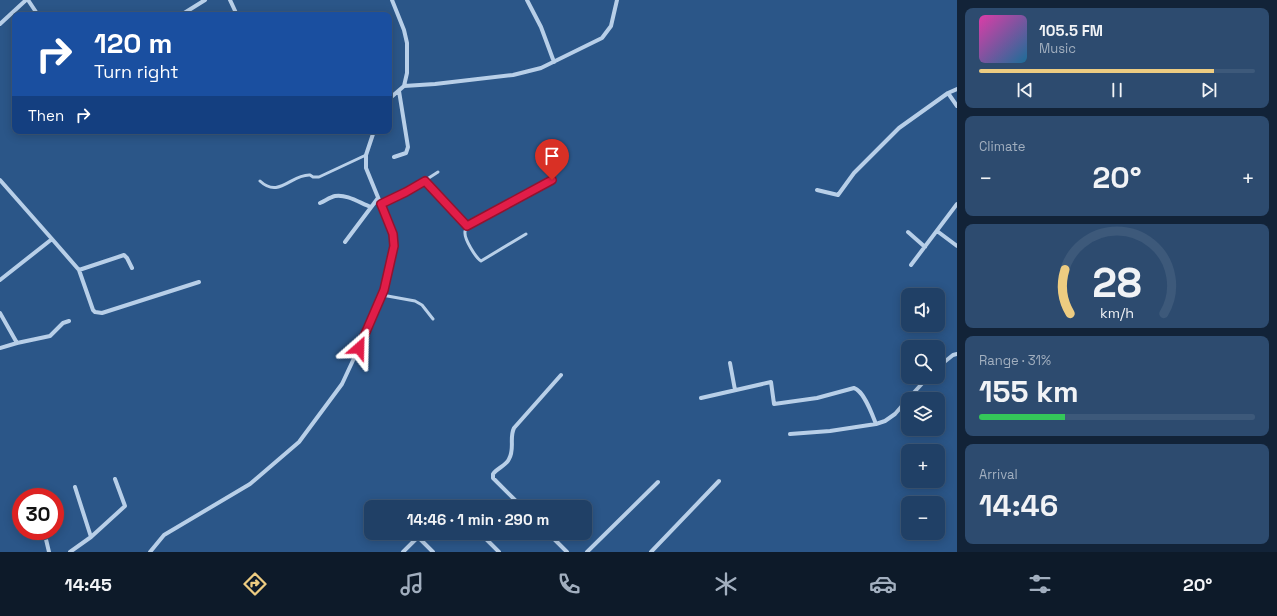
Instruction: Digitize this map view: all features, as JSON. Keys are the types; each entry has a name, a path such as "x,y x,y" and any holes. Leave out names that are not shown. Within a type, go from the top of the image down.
{"street":[{"path":"14,12 27,0 36,12"},
{"path":"186,12 205,0"},
{"path":"230,0 235,12"},
{"path":"392,0 404,30 407,43 407,73 404,86 392,97"},
{"path":"527,0 541,27 554,62"},
{"path":"404,86 512,75 541,68 602,38 611,26 617,0"},
{"path":"0,24 12,13"},
{"path":"817,190 838,195 854,173 899,128 948,93 957,89"},
{"path":"394,157 406,153 408,147 399,91"},
{"path":"948,93 957,106"},
{"path":"150,552 164,535 250,484 300,442 342,384 382,295 394,246 393,234 366,168 366,155 373,134"},
{"path":"0,180 79,270 93,310 98,313 199,282"},
{"path":"320,203 335,196 341,196 371,207"},
{"path":"345,242 378,198"},
{"path":"911,265 957,204"},
{"path":"937,231 957,246"},
{"path":"908,232 925,247"},
{"path":"0,280 52,239"},
{"path":"79,270 124,255 132,268"},
{"path":"0,313 17,342"},
{"path":"0,348 17,342 46,338 53,334 63,323 69,321"},
{"path":"945,361 953,355 957,354"},
{"path":"730,363 735,390"},
{"path":"515,500 493,478 493,474 510,459 512,450 511,437 514,428 562,375"},
{"path":"701,398 771,382 774,404 817,398 851,389 857,389 863,397 876,424"},
{"path":"914,392 922,384"},
{"path":"790,434 830,431 876,424 885,421 895,414 901,407"},
{"path":"70,552 91,537 125,506 115,479"},
{"path":"651,552 718,481"},
{"path":"587,552 658,482"},
{"path":"74,487 91,537"},
{"path":"47,540 50,552"},
{"path":"403,552 415,540"},
{"path":"421,540 433,552"},
{"path":"487,540 500,552"},
{"path":"555,540 568,552"}],"lane":[{"path":"260,181 266,186 276,188 307,174 318,177 366,155"},
{"path":"381,204 406,192 438,172"},
{"path":"526,234 481,261 477,259 465,236 465,230 467,226 552,180"},
{"path":"425,181 467,226"},
{"path":"382,295 419,303 433,319"}],"route":[{"path":"359,348 384,290 394,246 393,234 381,204 425,181 467,226 552,180"}]}
